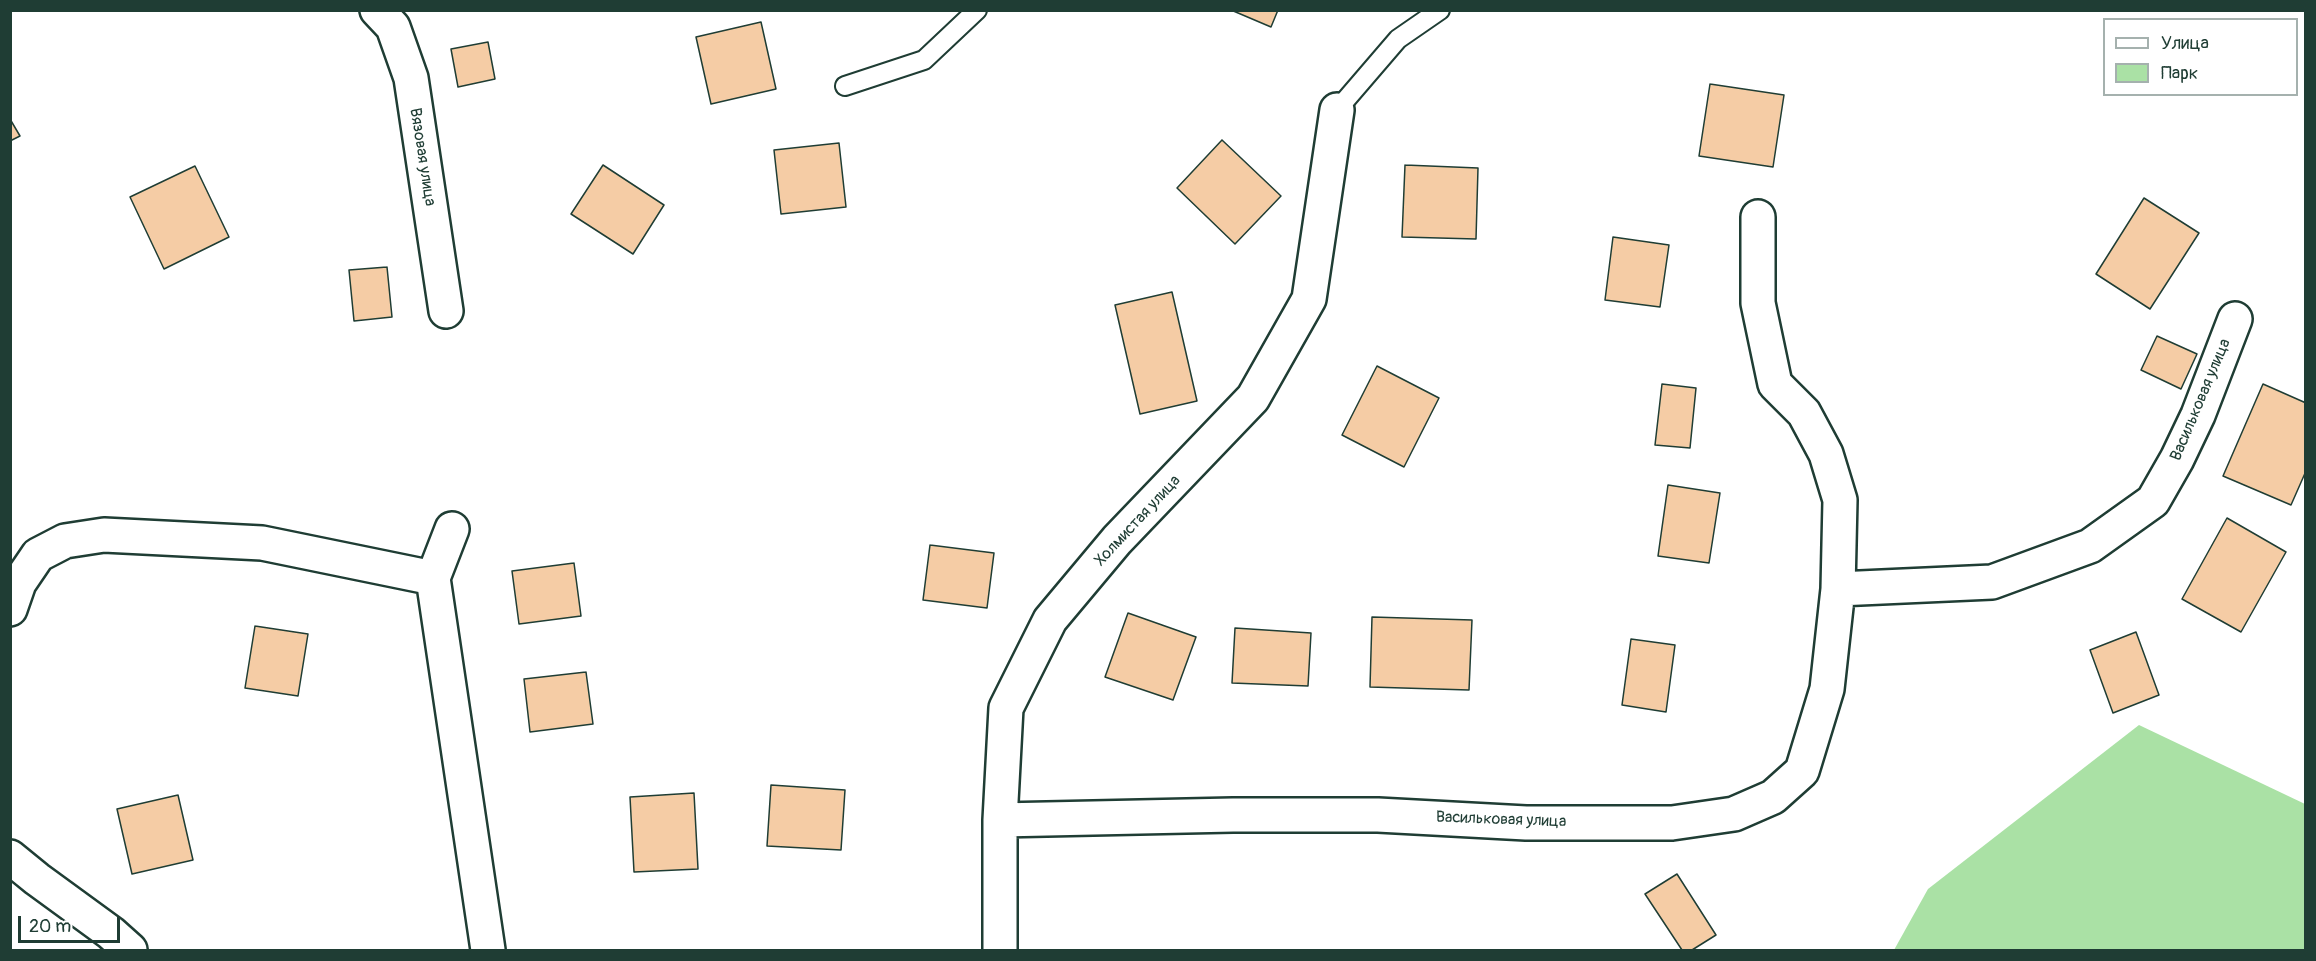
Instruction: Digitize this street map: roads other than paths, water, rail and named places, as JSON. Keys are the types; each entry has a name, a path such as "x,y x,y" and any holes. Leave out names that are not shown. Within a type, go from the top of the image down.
{"street":[{"name":"Вязовая улица","path":"377,10 393,27 411,78 446,311"},
{"name":"Холмистая улица","path":"1000,951 1000,820 1006,708 1050,620 1117,540 1253,398 1309,299 1337,110"},
{"name":"Васильковая улица","path":"1000,820 1356,815 1526,823 1672,823 1734,814 1773,797 1802,771 1827,689 1838,589 1840,500 1826,454 1804,413 1774,384 1758,303 1758,216"},
{"name":"Васильковая улица","path":"1838,589 1992,582 2090,546 2153,501 2198,415 2235,319"},
{"path":"452,530 433,579 488,951"},
{"path":"10,609 19,583 38,555 65,541 104,535 262,543 433,579"},
{"path":"10,857 111,933 130,951"}],"lane":[{"path":"845,86 924,60 977,10"},
{"path":"1337,110 1398,39 1440,10"}]}
